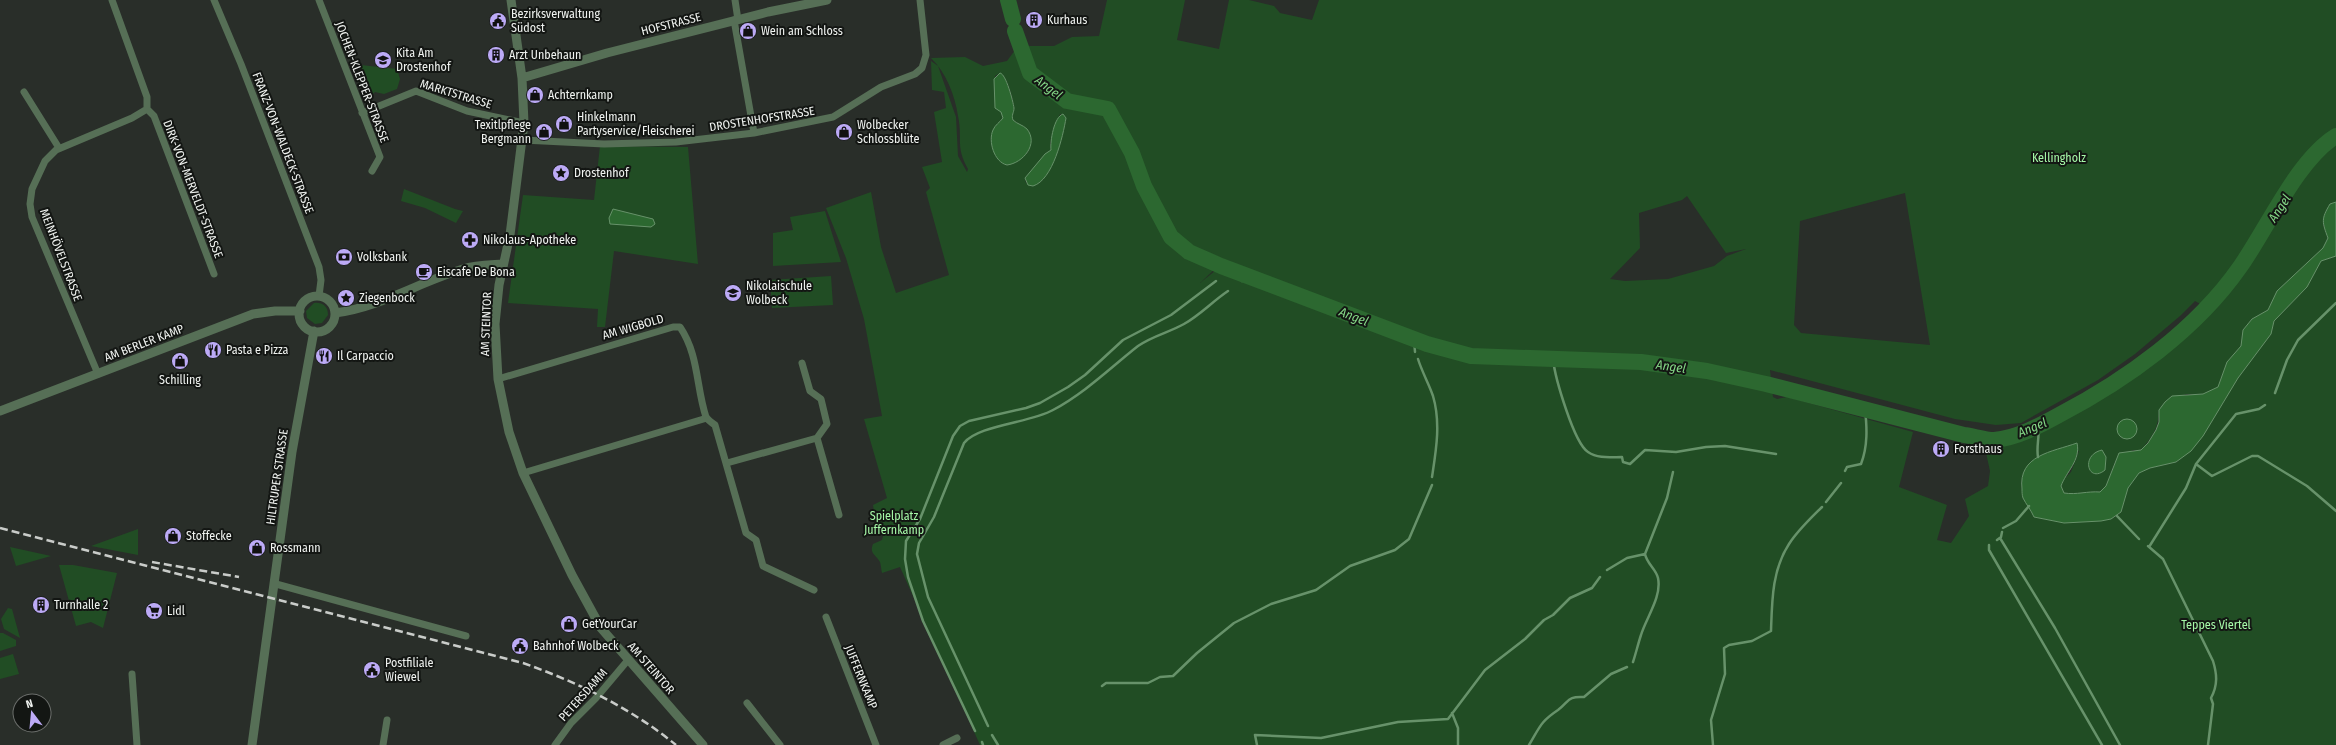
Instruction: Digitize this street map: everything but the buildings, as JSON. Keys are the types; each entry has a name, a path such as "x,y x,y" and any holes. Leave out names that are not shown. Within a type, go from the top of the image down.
{"street":[{"name":"DIRK-VON-MERVELDT-STRASSE","path":"112,0 146,97 147,109 154,116 214,274"},
{"name":"FRANZ-VON-WALDECK-STRASSE","path":"214,0 241,64 319,267 319,296"},
{"name":"JOCHEN-KLEPPER-STRASSE","path":"318,0 380,157 372,171"},
{"name":"AM STEINTOR","path":"510,0 522,78 524,123 510,235 503,264 495,314 498,379 509,432 523,473 572,575 601,628 704,745"},
{"path":"735,0 736,20 754,133"},
{"name":"HOFSTRASSE","path":"522,78 607,53 736,20 827,0"},
{"name":"DROSTENHOFSTRASSE","path":"523,140 604,144 661,143 754,133 833,117 882,87 915,74 922,68 926,55 920,0"},
{"name":"MARKTSTRASSE","path":"362,113 416,91 467,112 524,123"},
{"path":"24,92 59,148"},
{"name":"MEINHÖVELSTRASSE","path":"98,374 32,217 30,204 32,189 45,161 59,148 132,118 147,109"},
{"path":"335,313 352,311 395,297 463,269 481,265 503,264"},
{"path":"319,296 330,302 335,313 332,324 328,328 314,331 305,326 301,321 300,311 308,298 319,296"},
{"name":"AM BERLER KAMP","path":"0,411 253,314 275,311 300,311"},
{"name":"AM WIGBOLD","path":"498,379 673,327 680,327 687,338 699,377 707,418 715,425 746,533 756,540 763,566 814,590"},
{"name":"HILTRUPER STRASSE","path":"252,745 276,584 292,452 314,331"},
{"path":"727,463 817,438 827,424 821,398 810,391 802,363"},
{"path":"523,473 707,418"},
{"path":"817,438 839,515"},
{"path":"276,584 466,636"},
{"name":"JUFFERNKAMP","path":"826,617 876,745"},
{"name":"PETERSDAMM","path":"555,745 571,723 596,698 628,660"},
{"path":"132,674 137,745"},
{"path":"747,703 780,745"},
{"path":"383,745 387,720"},
{"path":"943,745 957,738"}],"green space":[{"path":"1107,0 1185,0 1177,40 1219,49 1229,0 1249,0 1274,6 1280,13 1312,20 1319,0 2336,0 2336,202 2330,204 2323,225 2328,238 2323,248 2277,291 2268,310 2252,319 2243,330 2241,346 2227,362 2218,387 2203,394 2186,394 2159,410 2158,422 2148,441 2141,450 2133,450 2115,462 2106,486 2100,492 2073,494 2064,493 2061,486 2064,479 2071,472 2079,451 2021,481 2023,497 2034,517 2064,523 2101,521 2115,517 2121,512 2128,488 2139,473 2150,468 2177,462 2212,420 2238,378 2271,334 2274,321 2307,287 2321,261 2336,256 2336,745 980,745 900,567 882,573 880,562 872,552 873,544 882,540 883,536 876,525 873,505 887,498 864,419 882,416 864,319 846,258 826,208 871,192 881,247 896,293 949,275 926,192 930,188 922,167 942,162 934,112 946,108 944,92 932,90 931,61 937,65 931,58 965,57 983,66 1007,61 1018,46 1054,46 1072,37 1099,36","holes":["938,67 949,85 957,108 960,148 968,169 967,172 958,156 956,117","1000,73 1010,89 1014,110 1012,117 1013,120 1027,130 1030,137 1028,152 1018,161 1007,165 997,157 999,122 1003,118 995,76","1114,108 1135,152 1149,189 1170,226 1189,245 1232,262 1221,266 1200,283 1217,267 1192,256 1167,239 1107,113","1060,114 1066,118 1060,144 1053,160 1039,183 1026,183 1025,178 1051,150 1050,143","1905,193 1930,345 1801,333 1794,325 1800,221","1687,196 1726,253 1746,249 1727,256 1714,266 1668,279 1625,281 1610,279 1640,248 1639,213 1682,200","2195,301 2206,307 2170,341 2110,385 2046,422 2030,429 1998,439 1985,448 1990,471 1988,486 1965,499 1969,516 1951,543 1937,540 1947,505 1899,487 1913,432 1787,397 1777,399 1773,397 1770,370 1955,419 1996,425 2021,423 2098,380 2135,354 2180,316"]},
{"path":"361,65 397,69 400,79 397,89 384,94 375,92 370,97 367,96 361,74"},
{"path":"600,146 688,147 698,264 614,251 605,327 597,327 598,309 508,303 523,195 594,200"},
{"path":"404,189 463,211 456,223 425,208 401,201"},
{"path":"825,211 841,262 773,266 773,233 793,230 790,217"},
{"path":"831,276 833,305 772,308 770,280"},
{"path":"314,303 320,303 327,309 328,315 322,323 315,324 307,318 306,311"},
{"path":"138,529 138,555 91,546"},
{"path":"10,547 51,556 16,566"},
{"path":"59,565 73,565 117,573 103,628 91,622 76,626"},
{"path":"8,608 12,609 20,638 4,629 1,619"},
{"path":"0,633 3,633 16,640 16,646 0,651"},
{"path":"13,654 19,674 0,679 0,658"}],"shaded area":[{"path":"1000,73 1005,78 1011,94 1014,108 1012,117 1013,120 1027,129 1031,141 1028,152 1024,157 1019,161 1007,165 1002,163 996,156 991,140 994,128 1003,118 1001,112 995,108 994,79"},
{"path":"1063,114 1066,118 1065,126 1060,146 1051,167 1040,182 1033,186 1028,185 1025,178 1045,154 1051,150 1051,141 1055,124"},
{"path":"2336,202 2336,256 2321,261 2307,287 2274,321 2271,334 2238,378 2203,436 2191,451 2176,462 2150,468 2139,473 2128,488 2121,512 2111,519 2064,523 2034,517 2023,498 2022,492 2022,478 2025,469 2031,462 2048,453 2077,443 2077,455 2061,486 2064,493 2073,494 2100,492 2106,486 2119,453 2141,450 2148,443 2159,422 2159,410 2165,402 2172,396 2203,394 2218,387 2227,362 2241,346 2243,330 2252,319 2268,310 2277,291 2323,248 2328,238 2323,221 2325,213 2330,204"},
{"path":"613,209 653,219 655,224 651,227 610,224 609,218"},
{"path":"2127,419 2134,422 2137,429 2134,436 2127,439 2120,436 2117,429 2120,422"},
{"path":"2102,450 2106,457 2105,470 2099,473 2094,473 2089,467 2089,462 2095,453"}],"waterway":[{"name":"Angel","path":"1008,0 1013,19"},
{"name":"Angel","path":"1015,31 1030,73 1067,101 1108,109 1132,153 1144,186 1171,237 1189,252 1221,266 1427,344 1471,356 1641,362 1707,371 1766,384 1964,435 1990,440 2003,439 2028,431 2084,401 2109,386 2158,352 2181,332 2203,312 2240,267 2284,196 2308,161 2336,136"},
{"name":"Angel","path":"1225,274 1228,269"},
{"name":"Angel","path":"1242,281 1246,276"},
{"path":"975,731 923,621 908,577 905,559 906,541 920,519 953,436 960,426 969,421 1026,408 1040,403 1068,387 1085,375 1123,340 1171,315 1216,281"},
{"path":"988,726 928,597 917,554 919,543 934,517 964,443 971,437 981,432 1031,418 1053,410 1087,388 1138,346 1149,339 1184,324 1228,291"},
{"path":"2275,393 2287,360 2298,340 2336,303"},
{"path":"1414,339 1415,352"},
{"path":"1418,359 1433,396 1437,416 1437,437 1432,477"},
{"path":"1553,359 1557,380 1571,424 1583,446 1588,452 1596,456 1622,457 1623,462 1630,464 1645,450 1676,452 1706,447 1725,446 1776,454"},
{"path":"2149,547 2186,488 2196,464 2236,414 2259,409 2265,405"},
{"path":"1845,471 1847,467 1861,464 1865,450 1865,409"},
{"path":"2038,426 2038,457"},
{"path":"2196,464 2212,476 2252,456 2258,456 2307,486 2336,511"},
{"path":"1607,570 1627,558 1645,554 1667,498 1673,472"},
{"path":"1826,502 1841,483"},
{"path":"1102,686 1106,683 1148,683 1160,677 1173,676 1197,653 1234,623 1271,604 1316,590 1350,566 1395,550 1409,539 1432,485"},
{"path":"2003,528 2016,521 2029,506"},
{"path":"1713,745 1711,720 1725,674 1724,648 1729,645 1752,641 1771,631 1774,586 1783,554 1796,534 1822,507"},
{"path":"2117,516 2139,539"},
{"path":"1997,540 2001,537 2002,532"},
{"path":"2000,538 2055,628 2120,745"},
{"path":"1989,545 1989,550 2102,745"},
{"path":"2148,546 2163,559 2213,661 2216,680 2215,689 2211,698 2213,704 2208,745"},
{"path":"1633,662 1643,628 1656,600 1659,585 1657,575 1645,554"},
{"path":"1257,745 1255,735 1321,738 1398,722 1448,719 1485,670 1525,639 1544,620 1553,615 1570,598 1592,588 1600,577"},
{"path":"1529,745 1538,729 1544,722 1571,698 1584,697 1611,674 1627,667"},
{"path":"1452,713 1458,728 1458,745"},
{"path":"992,735 998,745"}],"railway":[{"path":"0,528 523,663 543,670 603,697 641,719 676,745"},
{"path":"152,562 239,577"}],"place":[{"name":"Kurhaus","path":"1034,20"},
{"name":"Bezirksverwaltung Südost","path":"498,21"},
{"name":"Wein am Schloss","path":"748,31"},
{"name":"Arzt Unbehaun","path":"496,55"},
{"name":"Kita Am Drostenhof","path":"383,60"},
{"name":"Achternkamp","path":"535,95"},
{"name":"Hinkelmann Partyservice/Fleischerei","path":"564,124"},
{"name":"Texitlpflege Bergmann","path":"544,132"},
{"name":"Wolbecker Schlossblüte","path":"844,132"},
{"name":"Drostenhof","path":"561,173"},
{"name":"Nikolaus-Apotheke","path":"470,240"},
{"name":"Volksbank","path":"344,257"},
{"name":"Eiscafe De Bona","path":"424,272"},
{"name":"Nikolaischule Wolbeck","path":"733,293"},
{"name":"Ziegenbock","path":"346,298"},
{"name":"Pasta e Pizza","path":"213,350"},
{"name":"Il Carpaccio","path":"324,356"},
{"name":"Schilling","path":"180,361"},
{"name":"Forsthaus","path":"1941,449"},
{"name":"Stoffecke","path":"173,536"},
{"name":"Rossmann","path":"257,548"},
{"name":"Turnhalle 2","path":"41,605"},
{"name":"Lidl","path":"154,611"},
{"name":"GetYourCar","path":"569,624"},
{"name":"Bahnhof Wolbeck","path":"520,646"},
{"name":"Postfiliale Wiewel","path":"372,670"}],"park label":[{"name":"Kellingholz","path":"2059,158"},
{"name":"Spielplatz Juffernkamp","path":"894,523"},
{"name":"Teppes Viertel","path":"2216,625"}]}
